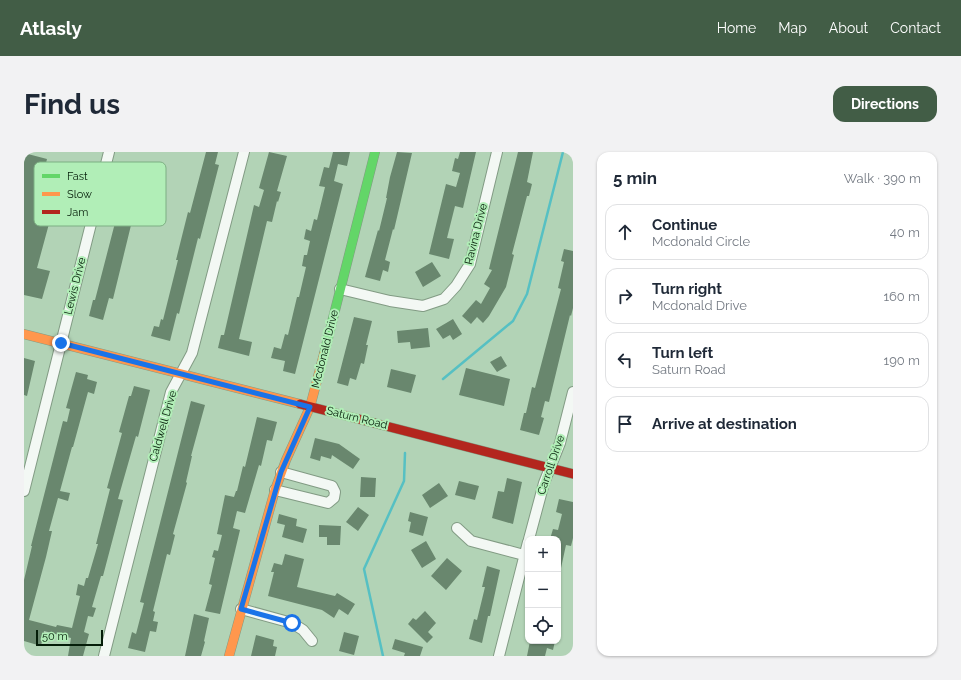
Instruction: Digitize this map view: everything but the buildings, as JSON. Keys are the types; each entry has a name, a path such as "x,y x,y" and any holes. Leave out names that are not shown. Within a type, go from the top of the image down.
{"street":[{"name":"Lewis Drive","path":"106,162 109,152"},
{"name":"Caldwell Drive","path":"104,656 171,392 192,353 244,152"},
{"name":"Mcdonald Drive","path":"229,656 275,490 281,472 310,407 375,152"},
{"name":"Ravina Drive","path":"340,289 390,301 423,306 444,300 456,286 470,264 497,152"},
{"name":"Lewis Drive","path":"24,490 90,226"},
{"name":"Saturn Road","path":"24,334 573,474"},
{"name":"Carroll Drive","path":"530,536 544,483 560,443 573,392"},
{"path":"275,490 328,503 334,498 335,492 332,486 281,472"},
{"path":"457,528 471,541 524,556"},
{"path":"499,656 525,552"},
{"path":"241,609 292,623 303,630 312,641"}],"waterway":[{"path":"443,379 513,321 527,294 563,152"},
{"path":"383,656 364,569 404,481 405,453"}],"traffic: fast":[{"path":"324,354 375,152"}],"traffic: slow":[{"path":"24,334 300,404"},
{"path":"229,656 275,490 286,460 310,407 324,354"}],"traffic: jam":[{"path":"300,404 573,474"}],"route":[{"path":"61,343 310,407 281,472 241,609 292,623"}]}
